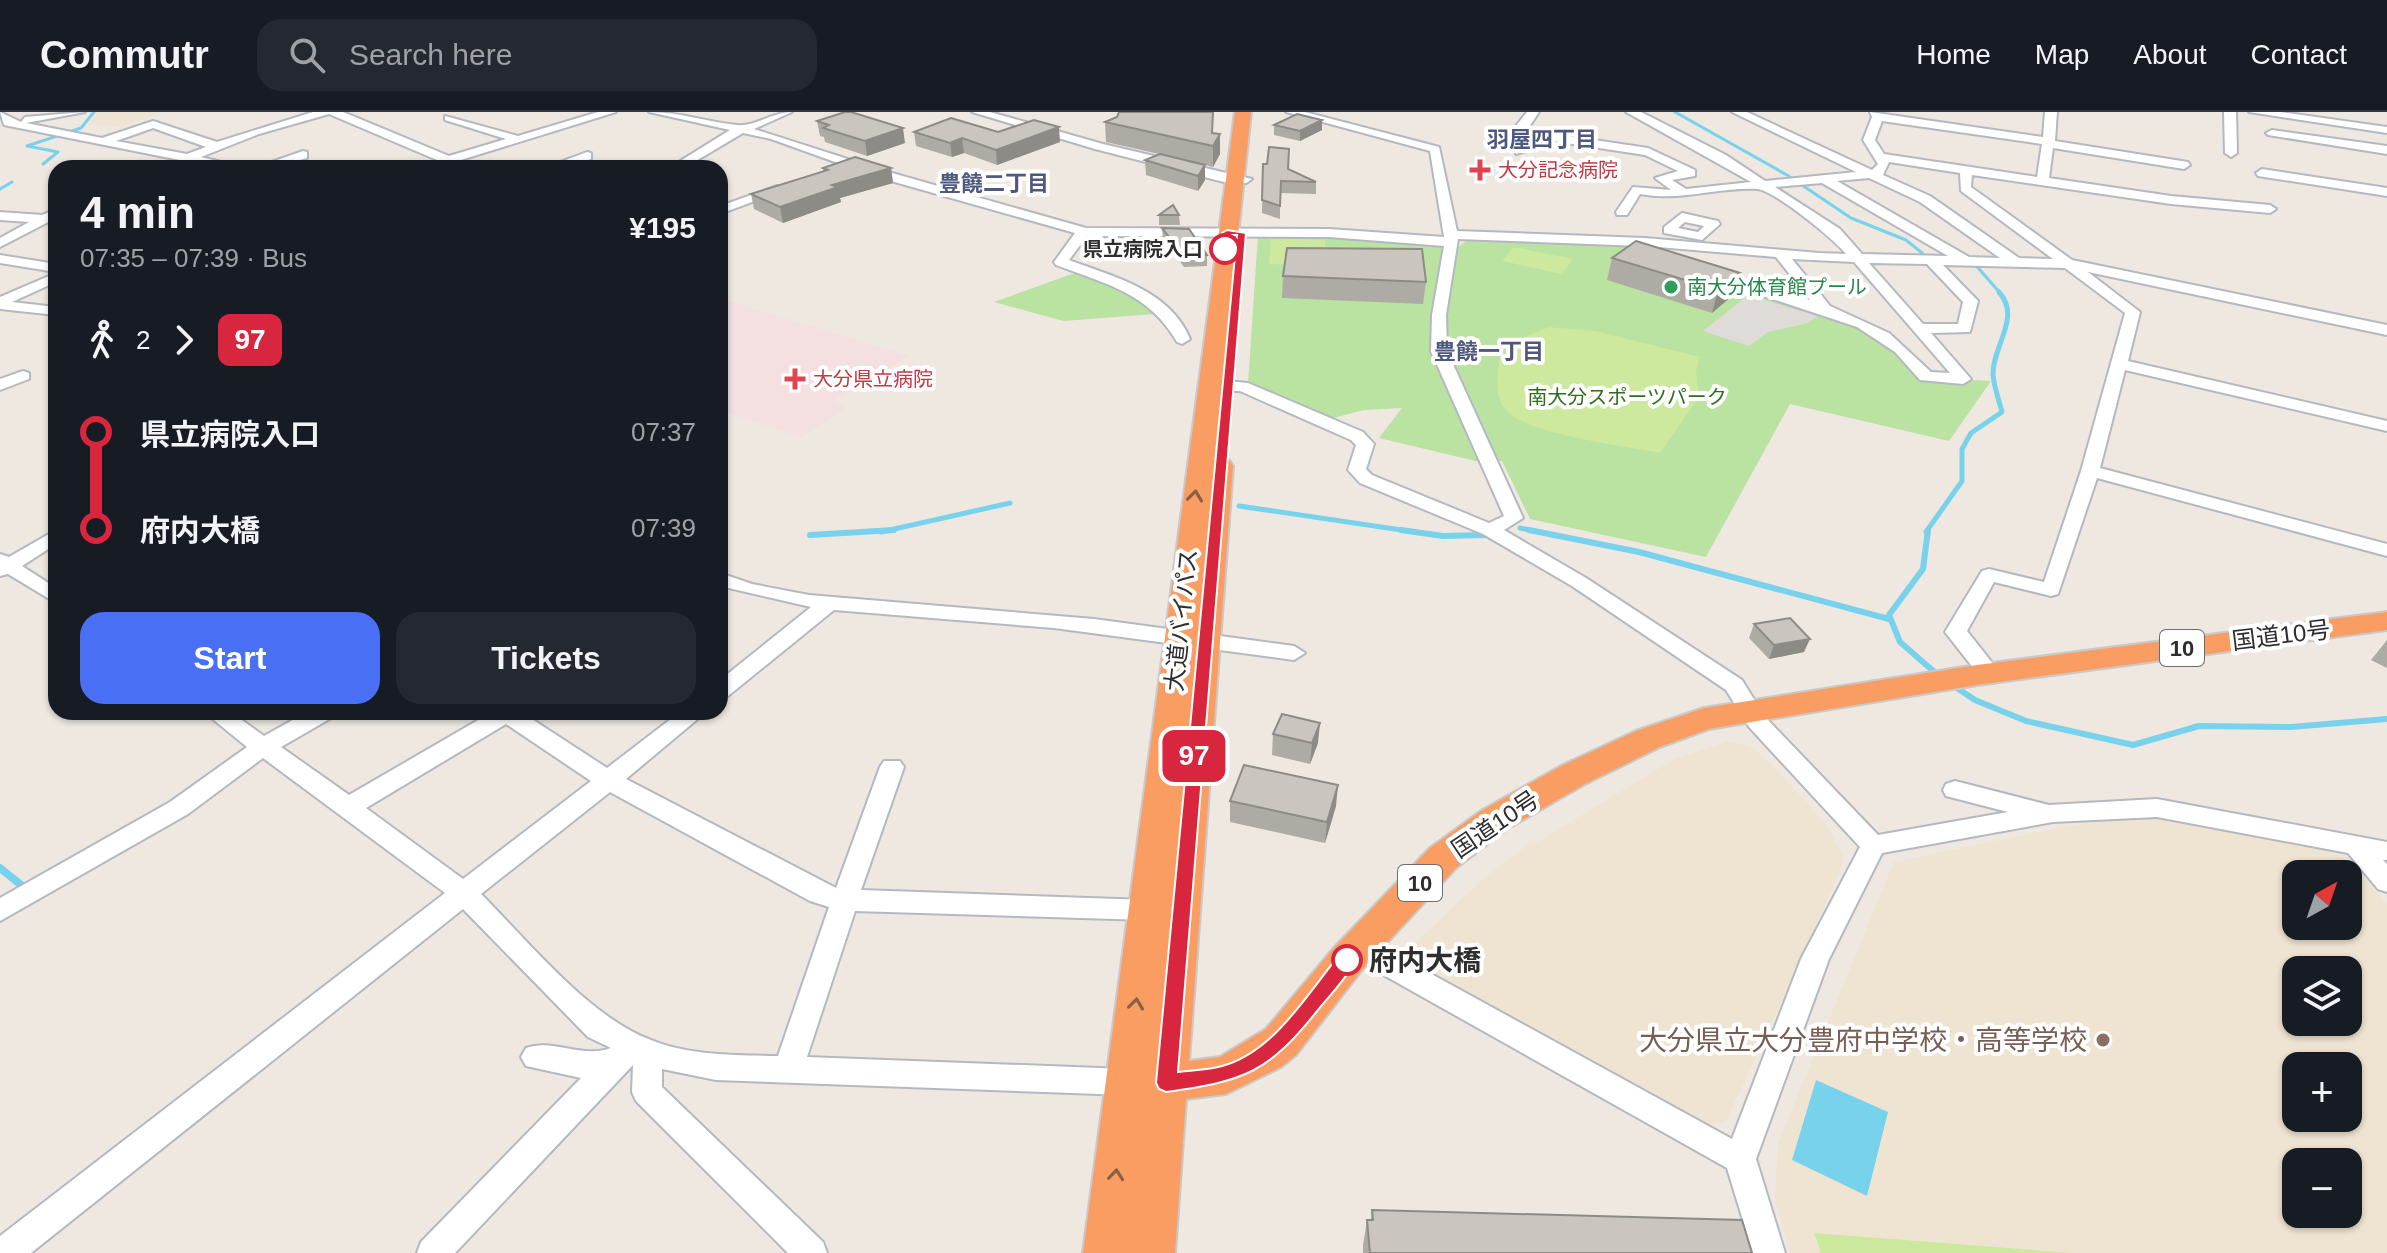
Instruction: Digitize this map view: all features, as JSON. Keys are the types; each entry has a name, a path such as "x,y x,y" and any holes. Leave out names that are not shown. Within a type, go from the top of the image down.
{"highway":[{"name":"大道バイパス","path":"1152,1089 1192,636 1240,179 1243,112"},
{"name":"大道バイパス","path":"1240,179 1254,112"},
{"name":"大道バイパス","path":"1152,1089 1147,910 1192,636 1227,386 1234,233"},
{"name":"国道10号","path":"1152,1089 1226,1075 1266,1054 1281,1042 1347,960 1443,858 1494,820 1573,775 1648,739 1704,719 1984,674 2387,621"},
{"name":"国道10号","path":"1152,1089 1238,1091 1269,1073 1298,1046 1374,956 1461,871 1513,833 1651,752 1749,712"},
{"path":"1107,1253 1152,1089"},
{"path":"1151,1253 1152,1089"}],"street":[{"path":"2,120 79,112"},
{"path":"181,160 325,112"},
{"path":"333,112 448,160 610,112"},
{"path":"655,112 744,128 1083,232 1329,233 1451,239 1645,242 1933,263 2014,261 2069,264 2387,330"},
{"path":"978,112 1099,147 1240,179"},
{"path":"1292,112 1435,149 1451,239 1439,315 1439,351 1514,518 1490,530"},
{"path":"1520,151 1524,121 1533,112"},
{"path":"1632,112 1704,147 1835,232 1963,379 1926,377 1901,348 1881,334 1819,309 1694,270"},
{"path":"1738,112 1876,165 2014,261"},
{"path":"2043,181 2050,143 2048,124 2051,112"},
{"path":"2230,112 2231,153"},
{"path":"2255,112 2387,130"},
{"path":"2317,112 2387,121"},
{"path":"689,160 777,113"},
{"path":"1876,165 1869,140 1877,115 2184,165"},
{"path":"449,118 517,139"},
{"path":"2,120 197,160"},
{"path":"105,140 153,124 216,146"},
{"path":"1522,133 1648,152 1691,173 1661,178 1683,193"},
{"path":"2272,133 2387,150"},
{"path":"2365,140 2387,143"},
{"path":"286,160 303,155"},
{"path":"575,160 587,156"},
{"path":"824,174 854,164"},
{"path":"1622,212 1637,190 1664,195 1826,180 1876,165 1966,170 2270,209"},
{"path":"1966,170 1965,188 2133,312 2090,471 2051,590 1989,575 1964,613 1956,632 1984,674"},
{"path":"2262,173 2387,192"},
{"path":"1826,180 1967,261"},
{"path":"728,207 795,184"},
{"path":"0,216 48,216"},
{"path":"0,243 48,217"},
{"path":"1083,232 1061,262 1142,293 1177,326 1182,339"},
{"path":"1645,242 1670,260"},
{"path":"1704,244 1725,270"},
{"path":"1780,253 1823,306 1819,309"},
{"path":"0,259 48,267"},
{"path":"1918,328 1965,329 1971,301 1933,263"},
{"path":"0,304 48,281"},
{"path":"0,304 48,310"},
{"path":"2119,364 2387,426"},
{"path":"0,385 23,376"},
{"path":"1227,386 1242,386 1357,436 1365,444 1357,470 1366,479 1490,530 1579,582 1734,685 1749,712 1873,845"},
{"path":"2090,471 2387,550"},
{"path":"3,565 48,540"},
{"path":"3,565 48,592"},
{"path":"728,582 754,590 831,602 1192,636 1294,653"},
{"path":"728,685 831,602"},
{"path":"226,720 464,894 580,1013 632,1054 647,1092 811,1253"},
{"path":"0,911 179,808 263,747 311,720"},
{"path":"348,807 496,720"},
{"path":"518,720 606,779 819,894 842,900 1147,910"},
{"path":"5,1253 684,720"},
{"path":"788,1069 818,986 842,900 892,767"},
{"path":"1955,790 2053,813"},
{"path":"1873,845 2053,813 2157,808 2387,851"},
{"path":"1769,1253 1740,1159 1815,959 1873,845"},
{"path":"2358,848 2387,882"},
{"path":"1374,956 1740,1159"},
{"path":"536,1057 584,1066 632,1054 692,1064 1152,1089"},
{"path":"433,1253 632,1054"}],"shaded area":[{"path":"98,112 163,112 120,127 95,125 92,122"},
{"path":"1748,295 1818,316 1808,323 1768,332 1749,346 1703,331"},
{"name":"大分県立病院","path":"728,301 909,356 832,402 847,408 801,437 728,413"},
{"name":"大分県立大分豊府中学校・高等学校","path":"1726,742 1750,746 1769,762 1825,822 1843,856 1841,868 1800,962 1726,1121 1699,1126 1416,971 1407,951 1485,877 1532,842 1534,844 1673,760"},
{"name":"大分県立大分豊府中学校・高等学校","path":"2151,819 2200,824 2330,851 2348,860 2282,860 2282,940 2362,940 2362,875 2387,904 2387,1253 1790,1253 1775,1199 1778,1143 1894,862 2109,820"}],"green space":[{"name":"南大分スポーツパーク","path":"1258,235 1328,235 1460,246 1469,238 1640,244 1878,335 1924,378 1991,381 1949,441 1790,404 1706,557 1530,519 1502,461 1480,462 1379,438 1402,408 1364,410 1329,419 1248,384"},
{"path":"1271,238 1325,240 1327,267 1269,264"},
{"path":"1514,247 1573,259 1562,274 1502,261"},
{"path":"1072,274 1106,281 1128,292 1156,314 1063,321 994,302"},
{"path":"1549,327 1595,331 1700,357 1696,369 1699,397 1660,453 1557,433 1519,420 1508,412 1498,394 1500,358 1527,336"},
{"path":"1814,1233 2071,1253 1821,1253"}],"water":[{"path":"1816,1080 1888,1112 1867,1196 1792,1160"}],"building":[{"path":"845,112 903,128 865,141 823,128 829,125 817,121"},
{"path":"1119,112 1213,112 1212,133 1220,134 1213,146 1105,122 1117,117"},
{"path":"1297,114 1322,120 1300,131 1274,125"},
{"path":"951,118 998,132 1034,120 1059,127 996,150 962,138 950,143 914,132"},
{"path":"1269,147 1289,149 1288,169 1316,182 1281,181 1280,206 1262,200 1263,164 1267,164"},
{"path":"1160,154 1205,165 1198,176 1145,160"},
{"path":"855,157 891,168 832,185 838,187 780,207 751,194 828,170 823,168"},
{"path":"1173,205 1179,215 1159,215"},
{"path":"1162,228 1189,229 1207,255 1184,256"},
{"path":"1636,241 1740,273 1718,290 1612,258"},
{"path":"1287,248 1422,249 1426,282 1283,276"},
{"path":"1790,618 1810,639 1774,645 1754,624"},
{"path":"1282,714 1320,723 1312,743 1273,734"},
{"path":"1244,765 1338,785 1327,822 1230,801"},
{"path":"1372,1210 1742,1220 1752,1253 1370,1253 1367,1220 1373,1220"}],"waterway":[{"path":"43,164 58,152 27,146 81,128 94,112"},
{"path":"1675,112 1787,175 1851,218 1906,240 1927,257"},
{"path":"0,189 12,182"},
{"path":"1973,262 2001,294"},
{"path":"1926,532 1962,481 1962,449 1971,433 2002,412 1993,375 2008,312 1999,292"},
{"path":"888,530 1010,503"},
{"path":"1239,506 1415,532"},
{"path":"1520,528 1539,532"},
{"path":"810,535 888,530"},
{"path":"881,532 888,530"},
{"path":"888,530 894,530"},
{"path":"1401,530 1415,532"},
{"path":"1529,530 1539,532"},
{"path":"1928,530 1923,569 1889,615 1900,642 1939,676"},
{"path":"1415,532 1443,536 1487,535"},
{"path":"1539,532 1639,552 1889,619"},
{"path":"1951,684 1975,700 2026,721 2133,745 2199,726 2291,727 2387,719"},
{"path":"0,868 25,888"}],"bus line":[{"name":"97","path":"1225,249 1227,233 1242,233 1166,1083 1226,1075 1266,1054 1281,1042 1347,960"}],"place":[{"name":"大分記念病院","path":"1480,170"},
{"name":"県立病院入口","path":"1225,249"},
{"name":"南大分体育館プール","path":"1671,287"},
{"name":"大分県立病院","path":"795,379"},
{"name":"府内大橋","path":"1347,960"},
{"name":"大分県立大分豊府中学校・高等学校","path":"2103,1040"}],"district":[{"name":"羽屋四丁目","path":"1542,139"},
{"name":"豊饒二丁目","path":"994,183"},
{"name":"豊饒一丁目","path":"1489,351"}]}
